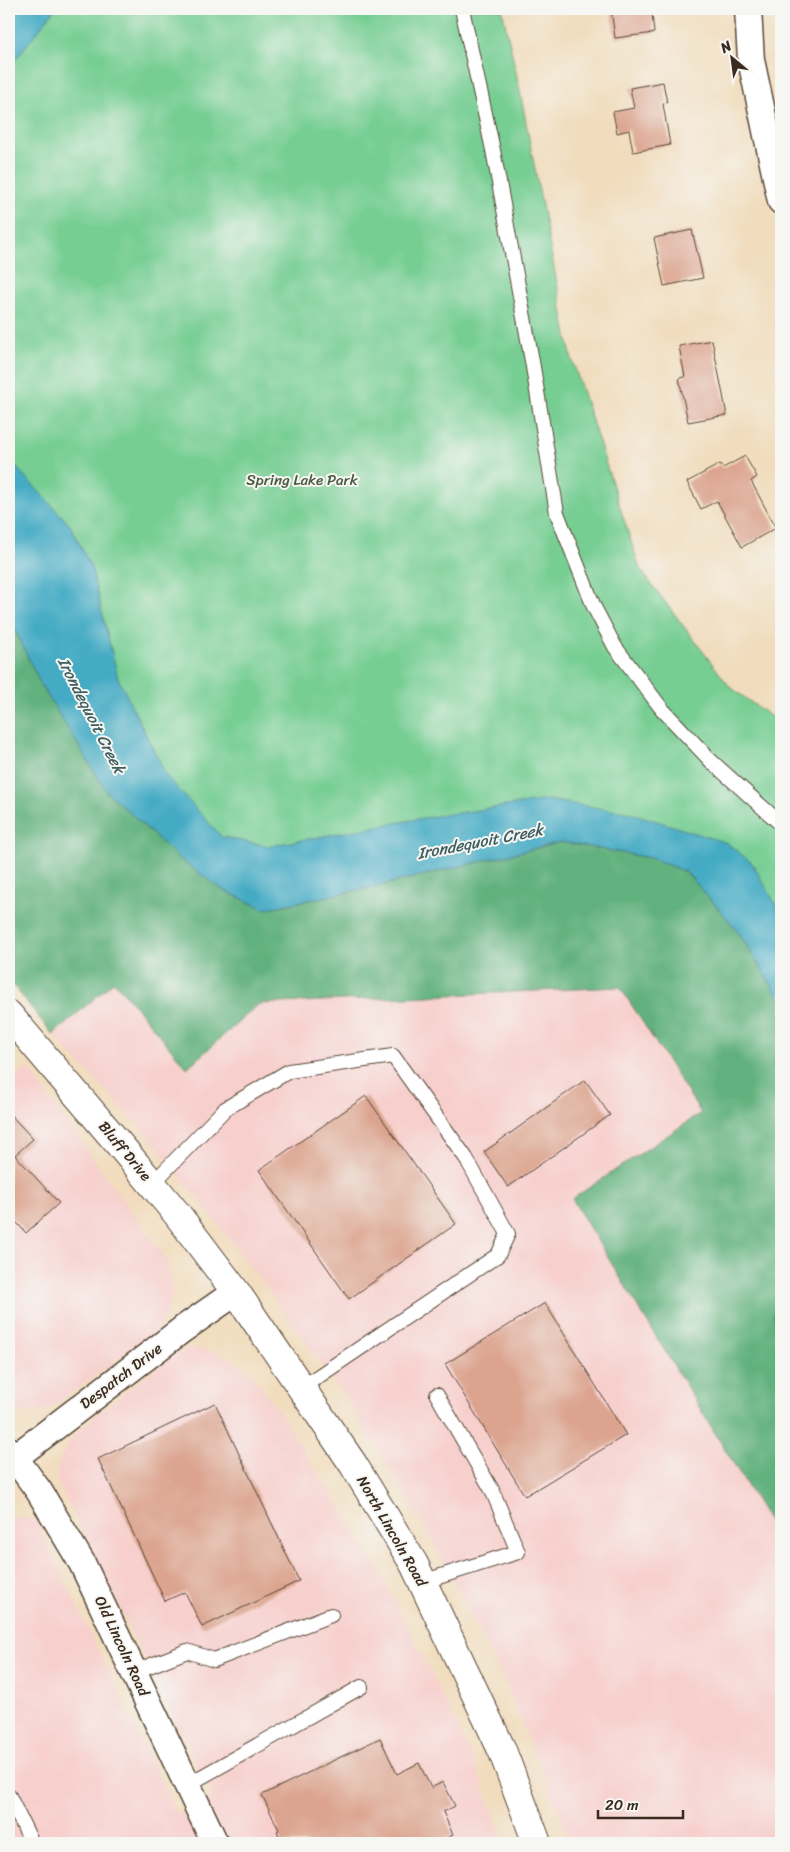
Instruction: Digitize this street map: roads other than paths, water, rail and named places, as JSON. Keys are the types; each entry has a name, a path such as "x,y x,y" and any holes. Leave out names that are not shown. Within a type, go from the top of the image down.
{"street":[{"path":"748,9 750,60 781,201"},
{"name":"Bluff Drive","path":"9,1015 152,1184 236,1292"},
{"name":"North Lincoln Road","path":"236,1292 353,1464 414,1564 502,1750 537,1843"},
{"name":"Despatch Drive","path":"11,1456 192,1322 236,1292"},
{"name":"Old Lincoln Road","path":"11,1456 39,1491 82,1563 215,1843"}],"lane":[{"path":"462,9 495,160 532,361 557,513 587,590 615,647 662,709 711,761 781,824"},
{"path":"152,1184 225,1109 289,1071 392,1056 466,1158 508,1234 498,1255 301,1388"},
{"path":"422,1582 518,1552 492,1490 437,1395"},
{"path":"134,1672 187,1651 214,1660 331,1615"},
{"path":"187,1785 361,1688"},
{"path":"9,1796 32,1843"}],"water":[{"path":"9,9 55,9 9,68"},
{"name":"Irondequoit Creek","path":"9,451 16,467 70,525 91,567 118,678 167,777 222,837 269,846 417,819 547,800 631,813 727,843 752,863 781,913 781,1000 737,930 686,872 650,858 561,842 387,884 264,909 221,889 180,859 107,792 41,685 9,617"},
{"path":"781,1279 781,1346 774,1314"}],"park label":[{"name":"Spring Lake Park","path":"302,480"}]}
